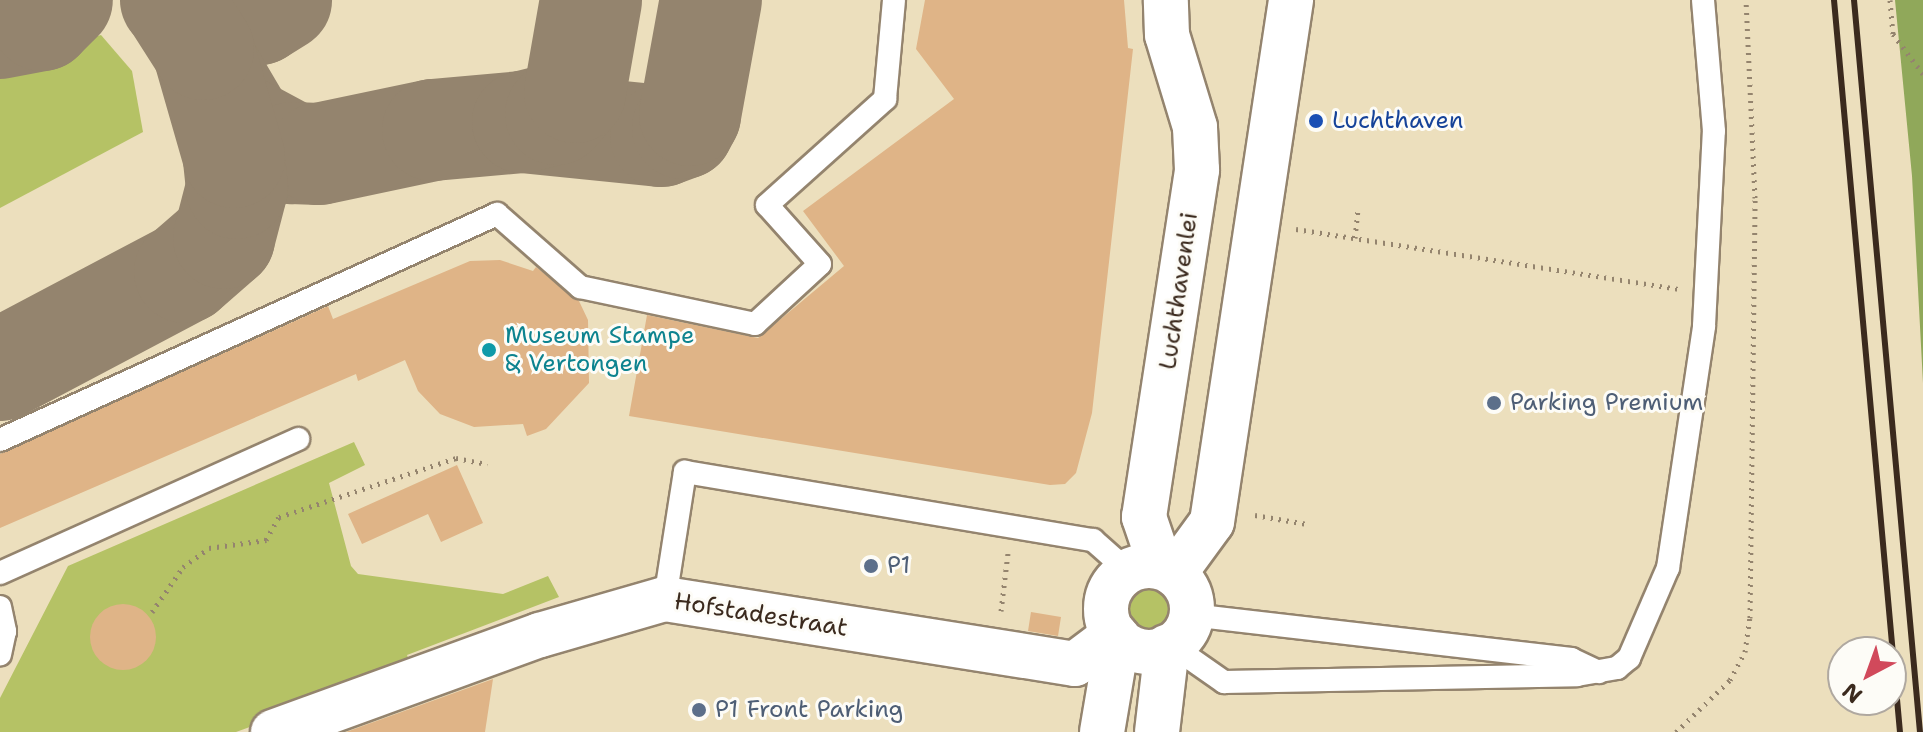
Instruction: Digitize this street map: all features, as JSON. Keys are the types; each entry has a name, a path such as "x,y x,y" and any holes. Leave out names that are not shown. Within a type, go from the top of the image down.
{"street":[{"name":"Luchthavenlei","path":"1157,732 1186,588 1154,571 1144,517 1197,170 1195,127 1167,35 1166,0"},
{"path":"1102,732 1116,636 1107,603 1154,571 1212,522 1291,0"},
{"name":"Hofstadestraat","path":"273,732 540,635 665,599 1075,664 1116,636"},
{"path":"1116,636 1143,651 1177,636"}],"lane":[{"path":"0,440 497,214 580,287 755,324 820,264 767,205 885,99 894,0"},
{"path":"1177,636 1224,682 1600,672 1629,658 1668,568 1706,293 1714,131 1703,0"},
{"path":"0,573 298,439"},
{"path":"665,599 685,472 1093,540 1154,571"},
{"path":"0,607 5,631 0,654"},
{"path":"1177,636 1571,659 1600,672"}],"path":[{"path":"1676,732 1730,680 1745,652 1750,618 1755,198 1746,0"},
{"path":"1890,0 1893,34 1923,74"},
{"path":"1355,238 1358,210"},
{"path":"1293,228 1706,293"},
{"path":"152,612 183,567 209,548 266,540 279,517 456,458 487,464"},
{"path":"1254,515 1307,524"},
{"path":"996,651 1012,526"}],"green space":[{"path":"1895,0 1923,0 1923,383 1912,176"},
{"path":"101,35 132,71 143,132 0,208 0,62"},
{"path":"354,442 365,465 329,483 351,566 358,574 503,594 548,576 559,597 407,655 412,668 236,732 0,732 0,698 68,566"},
{"path":"1147,586 1164,593 1171,610 1164,627 1147,634 1130,627 1123,610 1130,593"}],"building":[{"path":"925,0 1124,0 1128,48 1133,49 1092,413 1076,473 1065,484 1050,485 629,416 647,315 758,338 844,266 803,211 954,99 916,49"},
{"path":"500,260 533,271 536,267 579,301 588,320 589,383 546,429 527,436 523,424 474,427 440,414 418,391 405,360 358,381 356,374 0,528 0,454 328,306 333,319 470,261"},
{"path":"457,465 483,523 441,542 428,514 362,544 348,514"},
{"path":"123,604 136,606 151,619 156,637 154,650 141,665 123,670 110,668 95,655 90,637 92,624 105,609"},
{"path":"1031,612 1061,617 1058,636 1028,631"},
{"path":"493,679 485,732 346,732"}],"taxiway":[{"path":"0,28 42,20 62,0"},
{"path":"171,0 192,16 220,23 259,14 281,0"},
{"path":"523,122 556,114 575,92 591,0"},
{"path":"211,71 244,127 292,153 319,154 433,130 523,122 661,136 683,128 690,115 711,0"},
{"path":"0,370 185,272 224,238 237,188 234,157 203,49 173,2"}],"railway":[{"path":"1834,0 1900,732"},
{"path":"1854,0 1920,732"}],"place":[{"name":"Luchthaven","path":"1316,121"},
{"name":"Museum Stampe & Vertongen","path":"489,350"},
{"name":"Parking Premium","path":"1494,403"},
{"name":"P1","path":"871,566"},
{"name":"P1 Front Parking","path":"699,710"}]}
